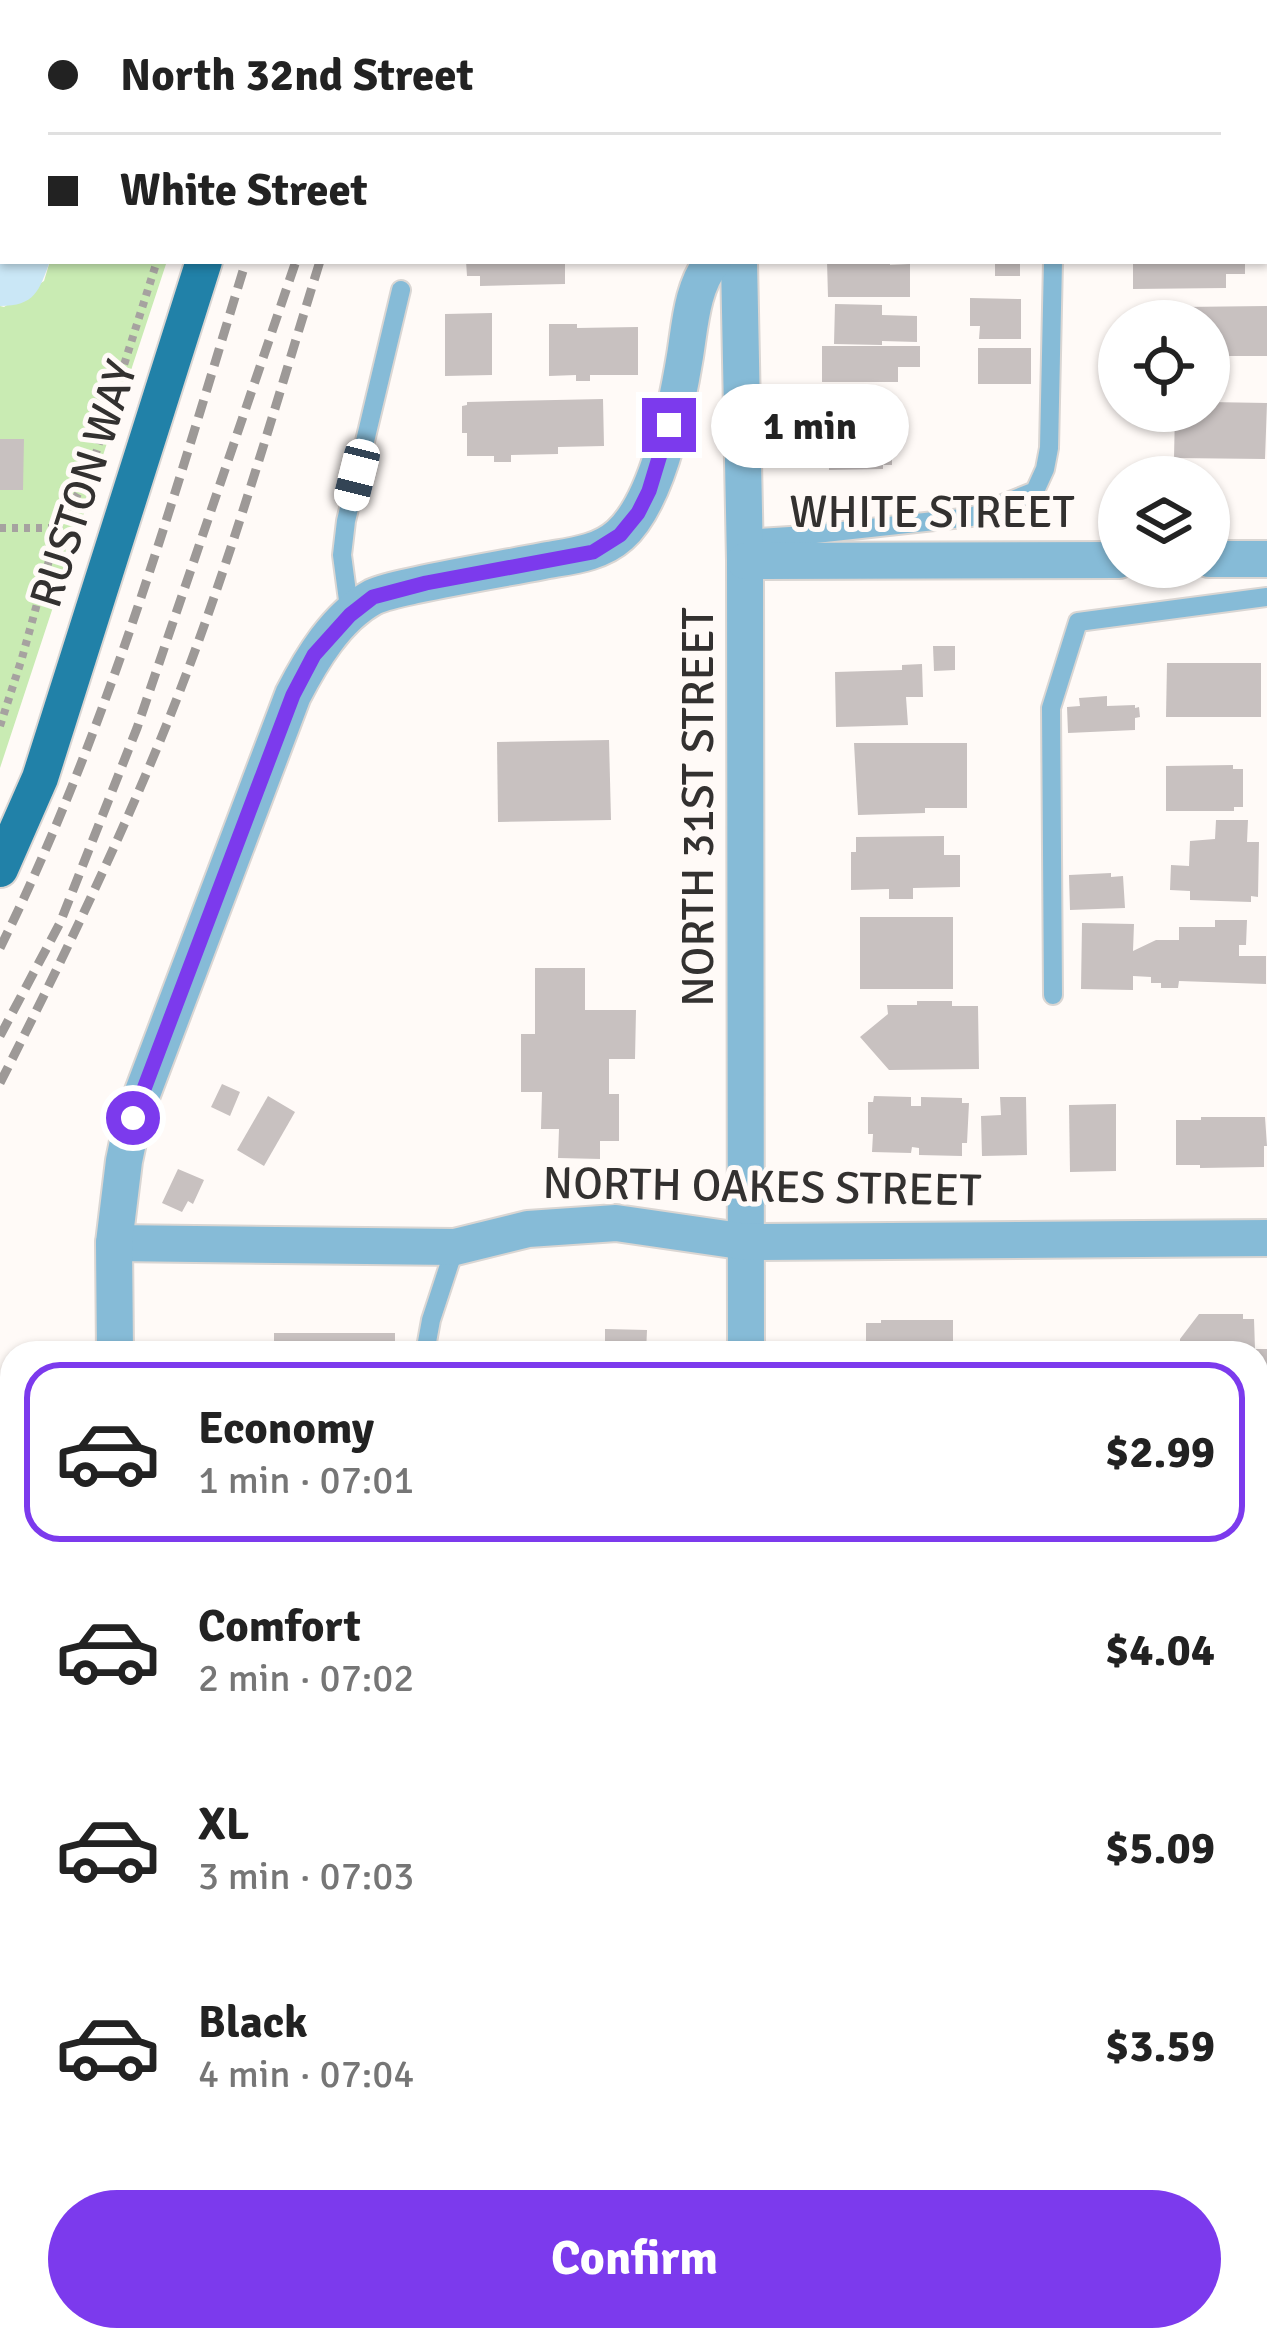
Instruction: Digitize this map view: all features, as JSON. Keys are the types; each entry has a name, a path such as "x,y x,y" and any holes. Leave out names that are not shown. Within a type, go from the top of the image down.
{"main road":[{"name":"RUSTON WAY","path":"0,869 40,778 203,264"}],"street":[{"path":"115,1341 114,1243 133,1118 293,695 314,655 373,597 593,552 620,535 638,513 658,470 681,381 693,308 711,264"},
{"name":"NORTH 31ST STREET","path":"739,264 745,550 746,1341"},
{"name":"WHITE STREET","path":"745,550 1098,559"},
{"path":"1230,559 1267,559"},
{"name":"NORTH OAKES STREET","path":"114,1243 455,1247 529,1229 616,1223 747,1242 1267,1238"}],"lane":[{"path":"745,550 806,535 970,517 1035,491 1049,448 1053,264"},
{"path":"350,615 342,555 346,521 401,290"},
{"path":"1053,995 1051,708 1078,622 1267,597"},
{"path":"426,1341 455,1247"}],"path":[{"path":"0,726 58,528 89,475 156,264"},
{"path":"0,528 58,528"}],"green space":[{"path":"49,264 166,264 0,768 0,306 44,281"}],"water":[{"path":"0,264 49,264 34,295 21,303 0,306"}],"building":[{"path":"466,264 565,264 565,284 480,286 480,276 467,276"},
{"path":"827,264 910,264 910,297 828,297"},
{"path":"995,264 1020,264 1020,276 995,276"},
{"path":"1133,264 1245,264 1245,274 1226,274 1226,288 1133,289"},
{"path":"970,298 1021,299 1021,339 979,339 980,326 970,326"},
{"path":"835,304 882,305 882,315 917,316 917,342 834,344"},
{"path":"1230,306 1267,306 1267,356 1230,356"},
{"path":"492,313 492,375 445,376 445,314"},
{"path":"549,324 638,327 638,375 590,375 590,381 576,381 576,375 549,376"},
{"path":"822,346 920,346 920,367 898,367 898,382 822,382"},
{"path":"978,348 1031,348 1031,384 978,384"},
{"path":"603,399 604,446 511,455 511,462 494,462 494,456 467,456 462,406 467,402"},
{"path":"891,400 892,465 829,470 828,401"},
{"path":"1230,402 1267,403 1265,459 1174,456 1175,432 1230,432"},
{"path":"0,439 24,439 23,490 0,490"},
{"path":"933,646 955,646 955,670 934,671"},
{"path":"1167,663 1261,663 1261,717 1166,717"},
{"path":"922,664 923,697 906,697 908,725 836,727 835,672 902,670 902,665"},
{"path":"1107,696 1107,706 1139,707 1135,730 1068,733 1067,707 1080,706 1079,698"},
{"path":"609,740 611,820 498,822 497,742"},
{"path":"854,743 967,743 967,808 858,815"},
{"path":"1233,765 1233,769 1243,769 1243,807 1166,811 1166,766"},
{"path":"1216,820 1248,820 1247,842 1259,842 1258,897 1251,896 1251,902 1190,900 1190,891 1170,890 1171,865 1189,866 1190,841 1215,839"},
{"path":"944,836 944,855 960,855 960,887 913,888 913,899 889,899 889,889 851,890 856,837"},
{"path":"1111,873 1111,877 1123,876 1125,908 1070,910 1069,875"},
{"path":"860,917 953,917 953,989 860,989"},
{"path":"1215,920 1247,920 1246,945 1239,945 1239,956 1266,956 1266,984 1179,981 1178,988 1161,988 1161,983 1151,983 1151,977 1133,976 1133,990 1081,989 1082,923 1134,924 1133,951 1156,940 1179,940 1179,927 1215,927"},
{"path":"535,968 585,968 585,1010 636,1010 635,1059 609,1059 609,1094 619,1094 619,1141 600,1141 600,1159 558,1158 559,1129 541,1129 542,1092 521,1092 521,1034 535,1034"},
{"path":"917,1001 978,1006 979,1069 889,1070 860,1037 888,1014 887,1005 917,1005"},
{"path":"222,1084 240,1092 230,1116 211,1107"},
{"path":"268,1096 295,1112 264,1166 237,1150"},
{"path":"874,1096 911,1097 911,1106 921,1106 921,1097 962,1098 962,1103 969,1103 962,1156 919,1155 919,1148 912,1147 911,1153 872,1152 868,1102"},
{"path":"1000,1097 1026,1097 1027,1155 982,1156 981,1116 1001,1115"},
{"path":"1116,1104 1116,1171 1070,1172 1069,1105"},
{"path":"1265,1117 1264,1167 1176,1165 1176,1120"},
{"path":"178,1169 204,1180 193,1204 188,1201 182,1212 162,1203"},
{"path":"1199,1314 1243,1314 1243,1319 1254,1319 1255,1341 1180,1339"},
{"path":"953,1320 953,1341 866,1341 866,1323"},
{"path":"605,1329 647,1330 647,1341 605,1341"},
{"path":"274,1333 395,1333 395,1341 274,1341"}],"railway":[{"path":"0,948 107,696 245,264"},
{"path":"0,1036 60,923 137,728 295,264"},
{"path":"0,1083 105,868 185,678 319,264"}],"route":[{"path":"133,1118 293,695 314,655 373,597 593,552 620,535 649,491 669,425"}]}
